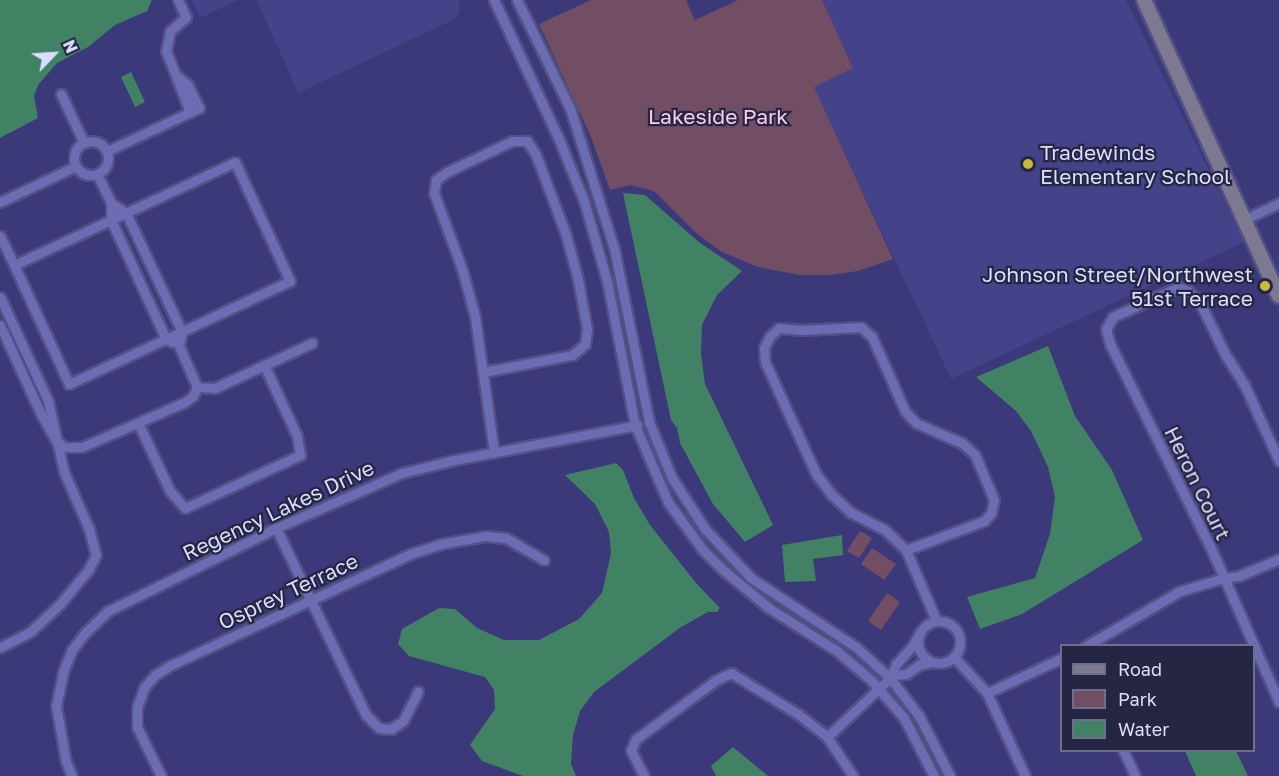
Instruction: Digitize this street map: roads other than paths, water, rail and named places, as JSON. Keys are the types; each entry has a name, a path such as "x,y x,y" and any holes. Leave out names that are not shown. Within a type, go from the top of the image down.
{"street":[{"path":"107,151 195,110 188,85 178,77 166,45 170,31 186,17 178,0"},
{"path":"494,0 558,137 587,210 608,281 635,425 664,494 702,549 742,588 837,651 879,688 904,718 934,776"},
{"path":"517,0 570,108 614,248 656,444 686,504 725,553 760,584 856,647 891,677 919,716 950,776"},
{"path":"1144,0 1279,296"},
{"path":"61,94 84,143"},
{"path":"483,372 572,355 585,344 587,329 579,280 536,155 527,141 512,141 436,180 434,193 462,269 475,317 494,453"},
{"path":"94,142 107,151 108,162 98,174 88,175 76,166 75,155 84,143 94,142"},
{"path":"0,236 69,384 290,281 235,162 14,265"},
{"path":"0,202 76,166"},
{"path":"98,174 111,203 111,220 166,339 179,346"},
{"path":"111,203 126,213 182,332 179,346 197,387"},
{"path":"1244,220 1279,203"},
{"name":"Heron Court","path":"1253,644 1166,455 1110,344 1106,329 1113,317 1178,287 1199,301 1222,349 1245,386 1279,461"},
{"path":"0,297 54,417 56,441 64,472 89,529 96,555 89,569 60,604 30,632 0,647"},
{"path":"0,326 56,441 72,449 82,447 189,400 197,387"},
{"path":"906,550 984,521 991,513 994,500 975,455 962,443 916,423 905,411 872,337 861,327 802,330 779,328 770,336 764,348 765,362 816,474 831,494 850,512 884,529 906,550 936,620"},
{"path":"197,387 215,388 312,343"},
{"path":"138,423 170,490 185,508 300,455 297,436 264,365"},
{"name":"Regency Lakes Drive","path":"72,776 64,754 56,706 63,672 72,650 85,633 108,611 130,598 276,528 402,473 650,422"},
{"path":"276,528 366,715 379,728 391,729 403,721 418,692"},
{"name":"Osprey Terrace","path":"161,776 137,727 137,708 144,688 155,675 181,660 410,554 440,544 486,536 506,538 544,560"},
{"path":"1088,644 1180,591 1239,576 1279,559"},
{"path":"827,737 891,677 896,664 914,645 920,632 929,622 936,620 949,622 958,632 960,645 954,657 944,662 926,662 906,674 891,677"},
{"path":"920,632 918,646 921,653 932,662"},
{"name":"Heron Court","path":"1255,648 1279,702"},
{"path":"954,657 987,693 1026,776"},
{"path":"987,693 1060,659"},
{"path":"644,776 631,750 636,739 716,680 731,673 798,714 827,737 853,776"},
{"path":"1124,752 1135,776"}],"water":[{"path":"0,0 152,0 147,11 115,25 88,47 57,63 38,85 34,96 38,118 0,138"},
{"path":"131,72 145,102 135,107 121,77"},
{"path":"623,193 645,195 700,243 742,271 717,295 702,325 701,353 705,384 773,525 745,542 713,504 680,443 677,428 671,420"},
{"path":"1048,346 1075,416 1112,470 1143,540 1022,614 980,629 967,597 1035,578 1050,534 1055,497 1048,467 1031,431 1016,411 976,377"},
{"path":"616,463 623,470 634,498 650,525 696,583 720,608 717,612 708,612 681,627 594,692 580,711 573,735 571,764 576,776 523,776 482,761 470,745 495,709 494,690 485,677 409,656 398,644 402,629 439,608 455,609 477,628 504,640 539,640 579,619 602,593 611,553 609,532 595,504 565,475"},
{"path":"842,535 843,555 813,559 816,581 785,582 782,545"},
{"path":"733,747 768,776 716,776 711,766"},
{"path":"1185,752 1236,752 1248,776 1196,776"}],"place":[{"name":"Tradewinds Elementary School","path":"1028,164"},
{"name":"Johnson Street/Northwest 51st Terrace","path":"1265,286"}],"park label":[{"name":"Lakeside Park","path":"718,116"}]}
